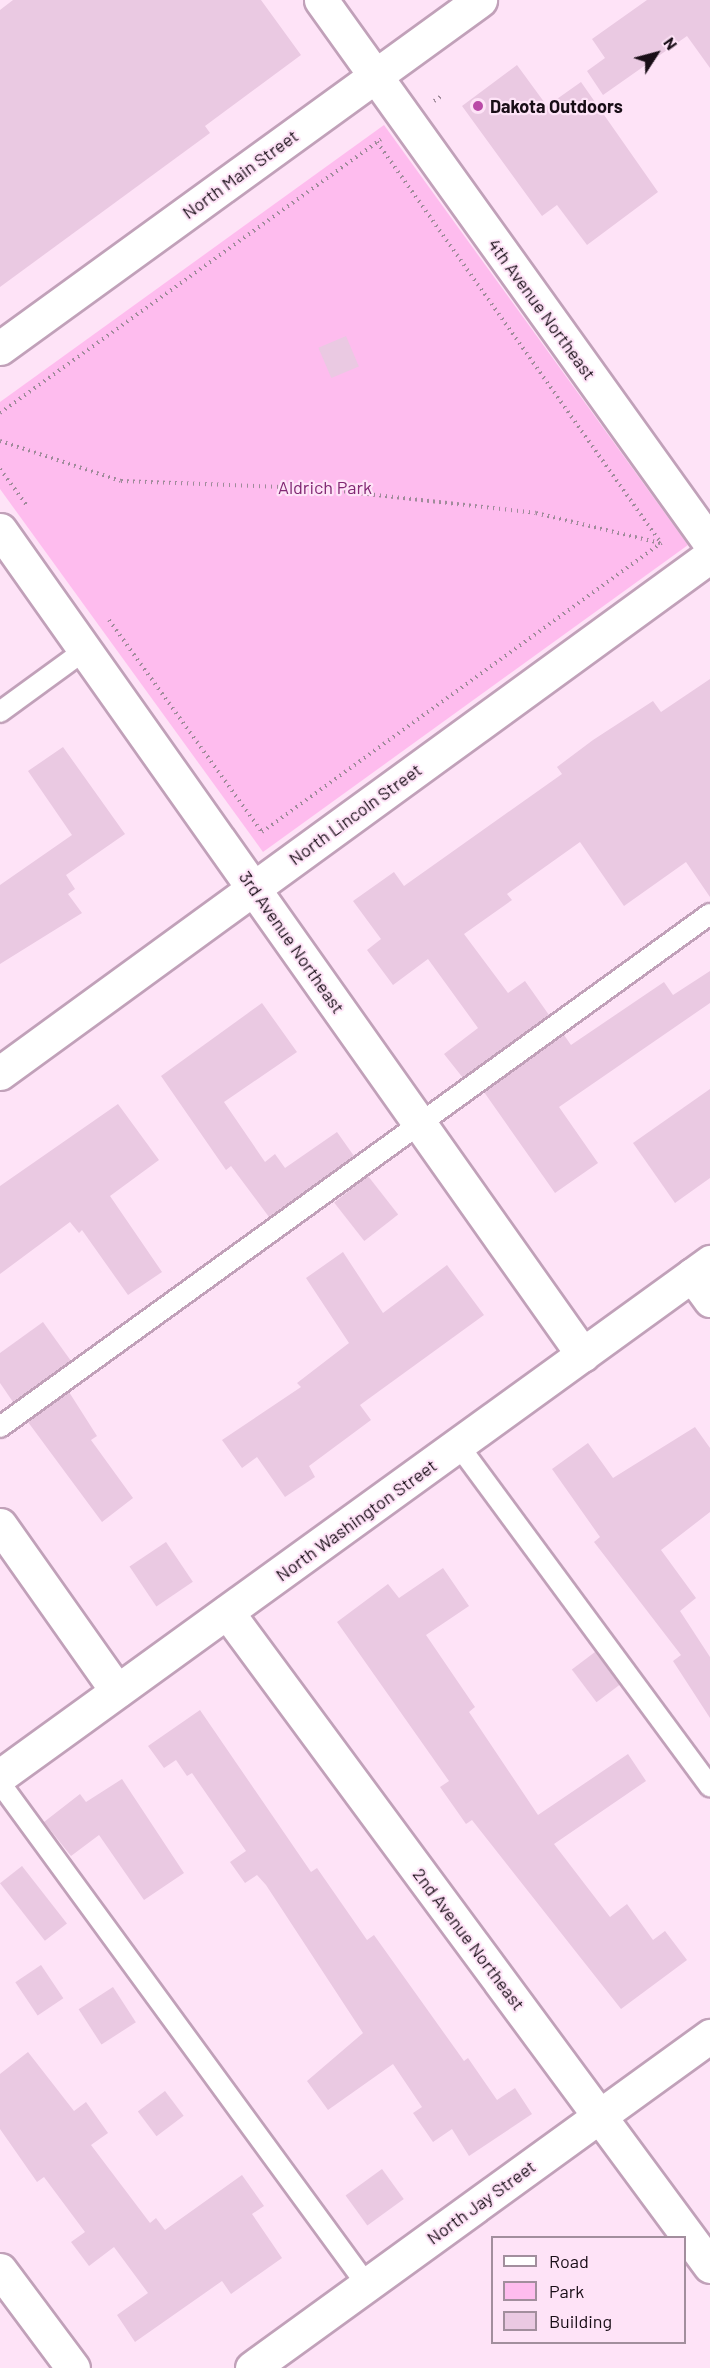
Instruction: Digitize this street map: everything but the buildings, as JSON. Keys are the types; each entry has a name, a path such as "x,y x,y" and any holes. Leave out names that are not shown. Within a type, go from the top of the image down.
{"street":[{"name":"4th Avenue Northeast","path":"321,0 710,543"},
{"name":"North Main Street","path":"0,348 480,0"},
{"name":"3rd Avenue Northeast","path":"0,530 583,1355"},
{"name":"North Lincoln Street","path":"0,1073 710,555"},
{"name":"North Washington Street","path":"0,1776 583,1355 704,1279"},
{"path":"0,1525 117,1691"},
{"name":"2nd Avenue Northeast","path":"227,1612 710,2266"},
{"name":"North Jay Street","path":"252,2368 710,2036"},
{"path":"0,2270 72,2368"}],"lane":[{"path":"0,712 85,650"},
{"path":"0,1427 710,914"},
{"path":"459,1446 710,1787"},
{"path":"0,1783 367,2285"}],"path":[{"path":"0,413 443,95"},
{"path":"377,142 661,543"},
{"path":"0,441 121,481 314,488 536,513 661,543"},
{"path":"0,469 34,517"},
{"path":"103,612 262,832 661,543"}],"green space":[{"name":"Aldrich Park","path":"384,125 688,545 263,852 0,489 0,402"}],"place":[{"name":"Dakota Outdoors","path":"478,106"}]}
